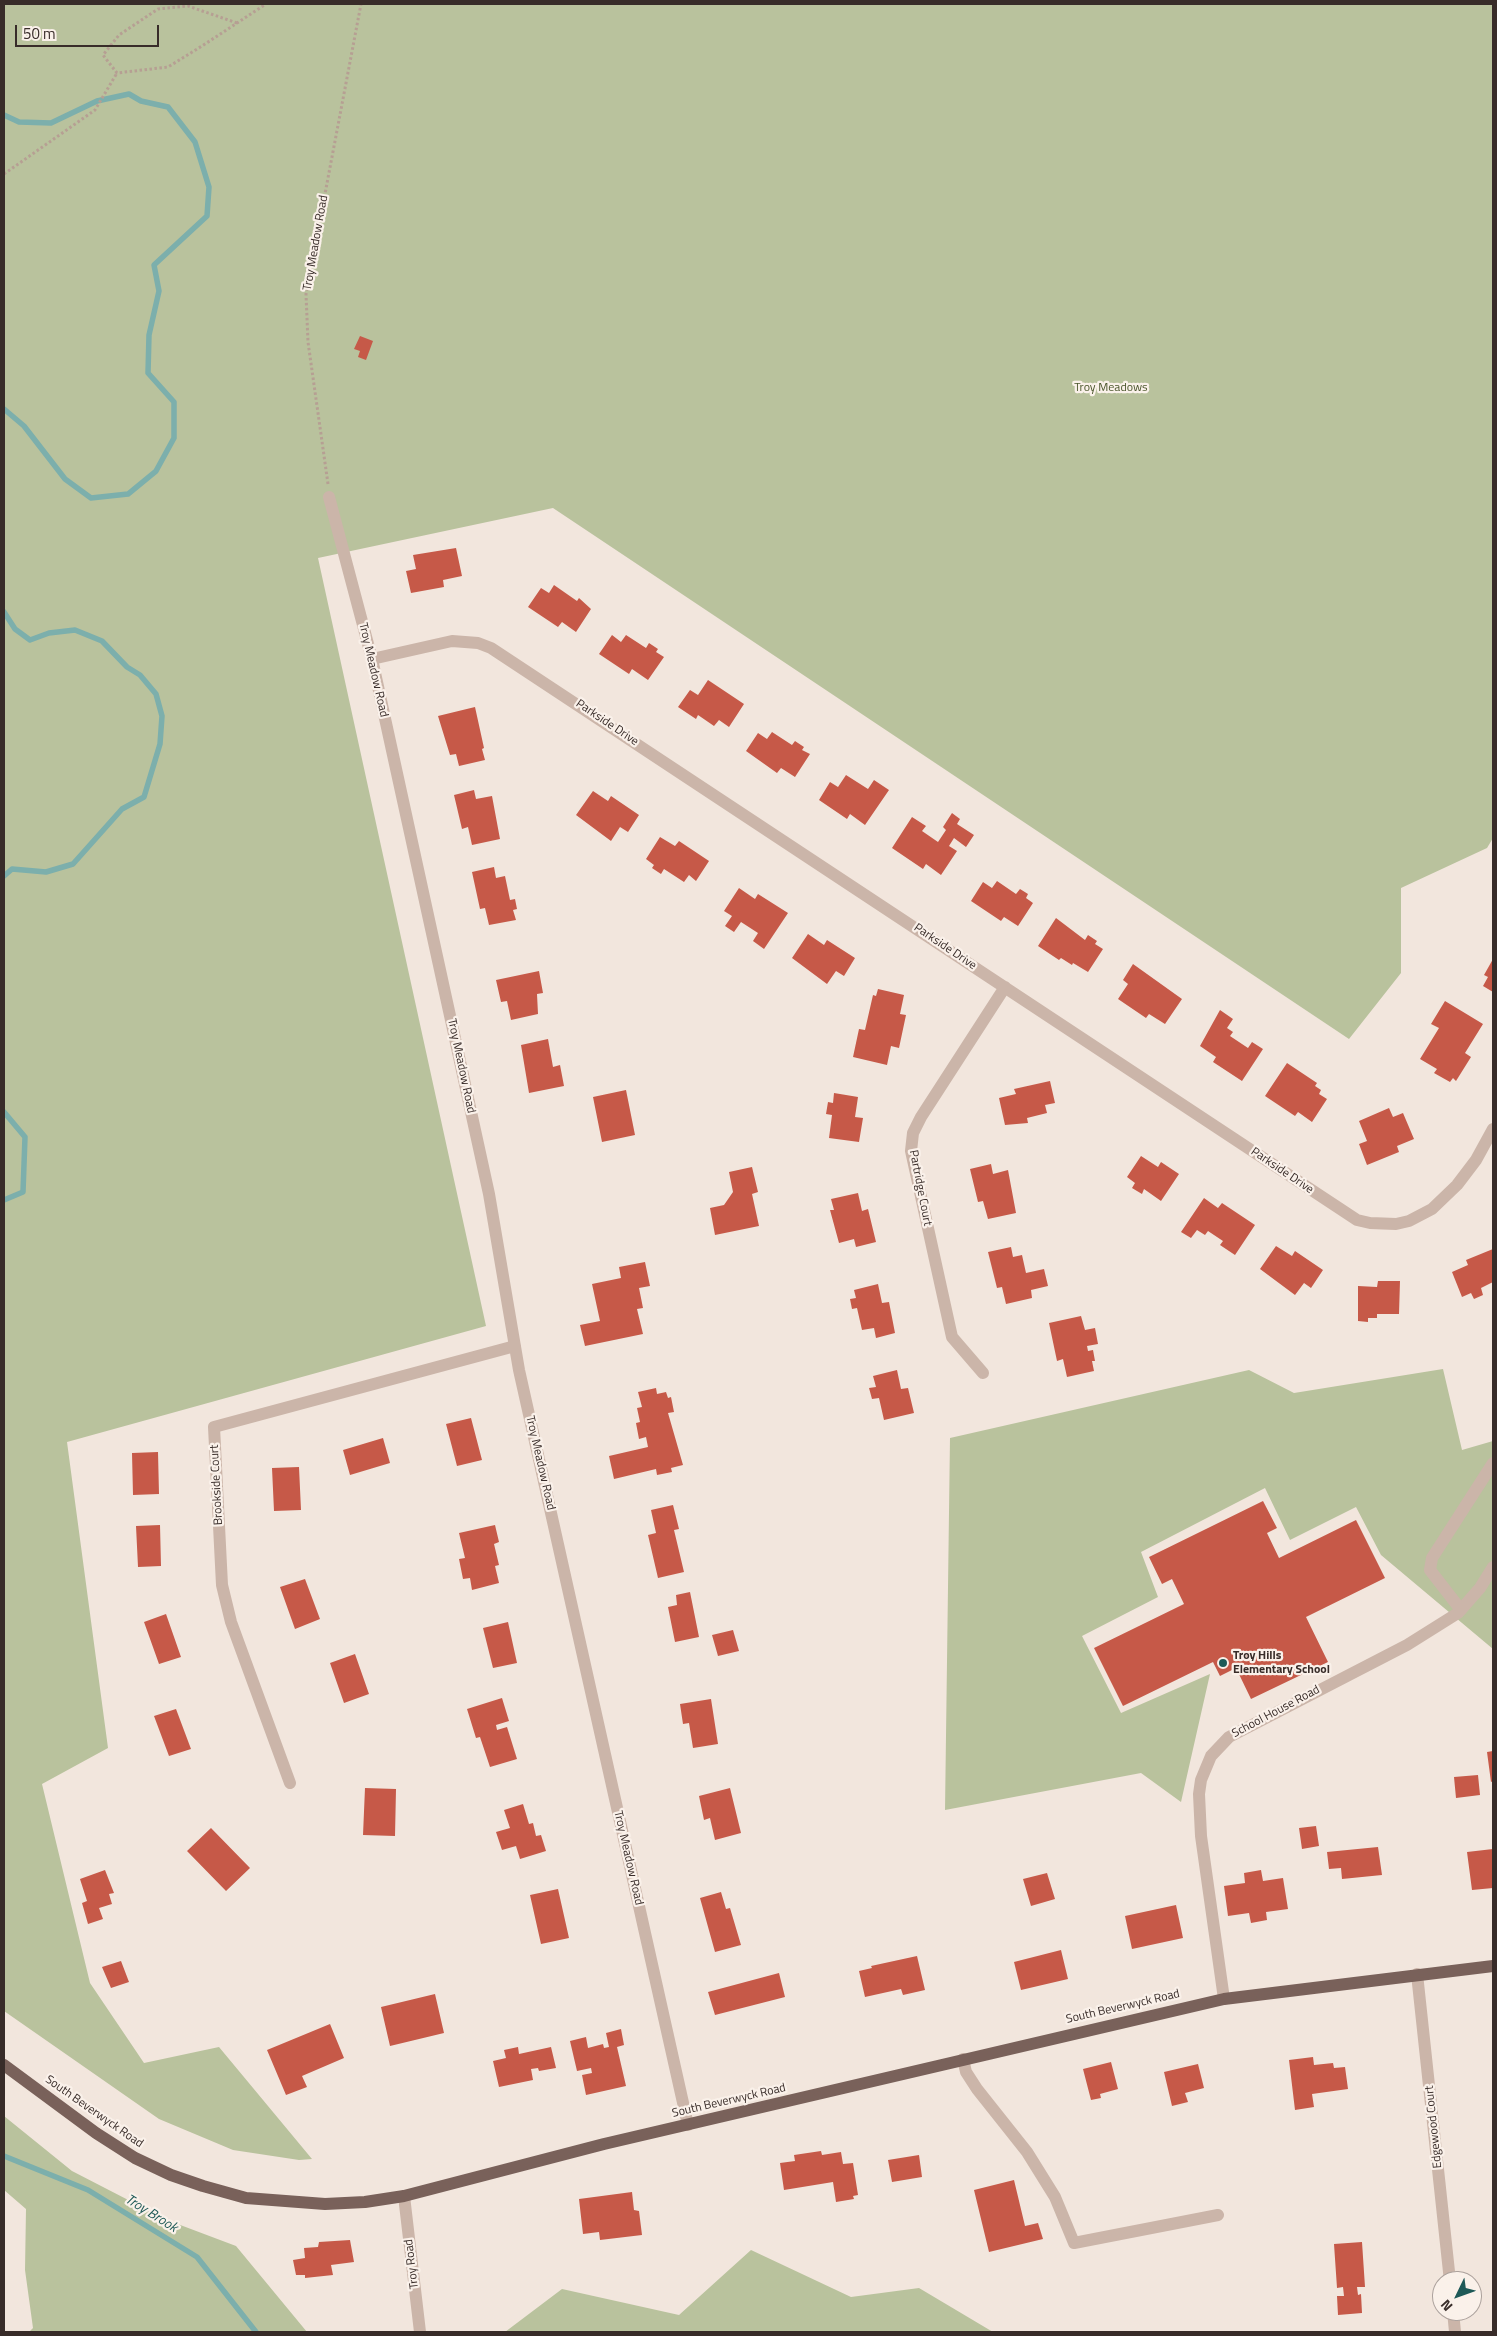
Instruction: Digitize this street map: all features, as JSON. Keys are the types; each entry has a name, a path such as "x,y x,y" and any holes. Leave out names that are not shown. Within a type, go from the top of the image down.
{"main road":[{"name":"South Beverwyck Road","path":"4,2065 96,2134 135,2158 203,2186 246,2198 286,2203 325,2204 404,2196 604,2144 1224,1999 1493,1966"}],"street":[{"name":"Troy Meadow Road","path":"329,496 372,659 489,1194 515,1346 688,2125"},
{"name":"Parkside Drive","path":"372,659 452,641 465,641 491,648 1357,1220 1370,1224 1396,1224 1409,1221 1432,1209 1457,1186 1489,1150 1493,1129"},
{"name":"Partridge Court","path":"982,1372 952,1336 911,1151 913,1133 921,1117 1005,987"},
{"name":"Brookside Court","path":"290,1783 231,1622 222,1585 214,1427 515,1346"},
{"path":"1461,1610 1430,1570 1432,1558 1493,1463"},
{"name":"School House Road","path":"1224,1999 1201,1836 1199,1794 1205,1768 1215,1751 1229,1737 1406,1645 1461,1610 1480,1588 1493,1567"},
{"name":"Edgewood Court","path":"1418,1974 1449,2271"},
{"path":"963,2060 966,2072 977,2089 1027,2152 1055,2198 1074,2243 1218,2215"},
{"name":"Troy Road","path":"404,2196 420,2332"}],"path":[{"path":"117,73 168,67 266,4"},
{"name":"Troy Meadow Road","path":"329,496 308,342 306,294 361,4"},
{"path":"117,73 103,55 119,35 158,9 186,5 237,23"},
{"path":"4,174 95,110 117,73"}],"green space":[{"name":"Troy Meadows","path":"4,4 1493,4 1493,838 1487,848 1401,888 1401,973 1349,1039 553,508 318,558 486,1326 67,1442 108,1748 42,1784 90,1983 144,2063 219,2047 312,2159 299,2160 233,2150 159,2119 4,2011"},
{"path":"1443,1369 1462,1450 1493,1441 1493,1649 1381,1555 1356,1507 1290,1540 1265,1488 1141,1552 1158,1597 1082,1636 1121,1713 1210,1674 1181,1802 1141,1773 945,1810 950,1438 1249,1370 1294,1393"},
{"path":"4,2116 72,2171 167,2220 236,2246 307,2332 29,2332 33,2328 25,2270 26,2209 4,2190"},
{"path":"751,2250 851,2297 919,2288 993,2332 505,2332 562,2289 679,2315"}],"building":[{"path":"360,336 373,341 366,360 358,357 360,351 354,349"},
{"path":"456,548 462,576 443,580 444,587 411,593 406,571 416,569 413,555"},
{"path":"554,585 577,601 579,598 591,609 576,632 562,622 558,627 528,607 541,588 549,593"},
{"path":"612,635 621,642 626,635 646,648 649,643 658,649 656,652 664,657 648,680 632,669 629,674 599,654"},
{"path":"708,680 744,704 729,727 719,720 714,726 698,715 696,719 678,707 690,690 698,695"},
{"path":"475,707 485,760 459,766 456,754 450,755 438,716"},
{"path":"772,732 792,745 795,741 804,747 802,750 810,754 795,777 781,768 777,773 746,751 758,733 767,739"},
{"path":"846,775 868,789 874,780 889,790 865,825 850,814 847,819 819,800 830,782 838,787"},
{"path":"474,790 476,799 492,796 500,839 472,845 468,827 462,829 454,795"},
{"path":"593,791 608,801 611,796 639,815 628,832 620,827 611,841 576,815"},
{"path":"952,813 960,819 957,824 974,835 966,847 954,838 949,846 957,851 941,875 926,864 923,869 892,848 912,817 926,826 922,831 938,842 946,830 943,827"},
{"path":"660,837 675,846 679,841 709,861 696,881 689,875 684,882 664,869 661,874 652,868 654,865 646,859"},
{"path":"494,867 496,878 505,876 510,900 515,899 517,909 513,910 516,920 489,925 485,908 480,909 472,872"},
{"path":"997,881 1016,894 1020,889 1028,894 1026,898 1033,903 1018,926 1004,917 1001,921 971,901 983,882 992,888"},
{"path":"739,888 755,899 758,894 788,913 764,949 753,941 758,933 741,922 734,932 725,926 732,916 724,911"},
{"path":"1056,918 1085,940 1088,935 1097,941 1095,944 1103,949 1088,972 1061,958 1059,960 1038,946"},
{"path":"808,934 824,945 827,940 855,958 844,976 836,971 827,984 792,958"},
{"path":"1493,959 1493,992 1483,986 1488,977 1484,975"},
{"path":"1133,964 1182,999 1165,1024 1149,1014 1146,1018 1118,999 1128,984 1123,980"},
{"path":"539,971 543,993 537,994 538,1014 511,1020 507,1001 501,1002 496,980"},
{"path":"878,989 904,995 900,1014 906,1015 899,1048 891,1046 887,1065 853,1057 859,1029 865,1030 873,995 876,996"},
{"path":"1445,1001 1483,1024 1465,1053 1471,1057 1456,1081 1453,1078 1450,1082 1434,1073 1437,1069 1420,1059 1439,1028 1431,1024"},
{"path":"1220,1010 1233,1019 1227,1028 1233,1032 1230,1036 1248,1048 1252,1042 1263,1049 1242,1081 1213,1062 1216,1057 1200,1046"},
{"path":"548,1039 553,1067 560,1065 564,1086 529,1093 521,1045"},
{"path":"1287,1063 1317,1083 1315,1086 1321,1090 1319,1094 1327,1099 1312,1122 1298,1112 1295,1116 1265,1096"},
{"path":"1050,1081 1055,1103 1045,1105 1047,1113 1027,1118 1028,1123 1005,1125 999,1098 1016,1094 1014,1089"},
{"path":"626,1090 635,1135 602,1142 593,1097"},
{"path":"834,1093 858,1097 855,1117 863,1118 859,1142 829,1138 832,1115 826,1114 828,1102 833,1103"},
{"path":"1389,1108 1393,1117 1403,1113 1414,1139 1397,1146 1399,1152 1367,1165 1359,1144 1367,1141 1359,1121"},
{"path":"1141,1156 1158,1167 1161,1162 1179,1174 1161,1201 1144,1189 1142,1194 1132,1188 1135,1183 1127,1177"},
{"path":"991,1164 993,1174 1008,1170 1016,1213 988,1219 983,1201 978,1202 970,1169"},
{"path":"752,1167 758,1192 752,1194 759,1226 715,1235 710,1208 724,1205 733,1192 729,1172"},
{"path":"858,1193 862,1211 868,1209 876,1242 856,1247 854,1239 839,1243 830,1210 834,1210 831,1199"},
{"path":"1204,1198 1218,1208 1222,1203 1255,1225 1235,1255 1220,1245 1223,1241 1208,1231 1205,1235 1197,1230 1191,1238 1181,1232"},
{"path":"1276,1246 1292,1256 1295,1251 1323,1270 1311,1288 1304,1283 1295,1295 1260,1269"},
{"path":"1011,1247 1013,1257 1022,1255 1026,1273 1044,1269 1048,1286 1031,1290 1032,1298 1006,1304 1002,1287 997,1288 988,1252"},
{"path":"1493,1249 1493,1282 1481,1288 1483,1295 1474,1299 1471,1293 1462,1297 1452,1272 1468,1265 1466,1260"},
{"path":"645,1262 650,1286 639,1288 643,1308 637,1309 643,1334 585,1346 580,1325 600,1321 592,1284 621,1278 619,1267"},
{"path":"1378,1281 1400,1281 1399,1314 1377,1314 1377,1318 1368,1318 1368,1322 1358,1321 1358,1286 1377,1287"},
{"path":"878,1284 882,1303 889,1302 895,1333 876,1338 874,1328 862,1330 857,1308 852,1309 850,1299 856,1298 854,1290"},
{"path":"1081,1316 1085,1330 1095,1328 1098,1344 1087,1346 1088,1351 1093,1350 1095,1361 1092,1361 1094,1371 1067,1377 1063,1359 1057,1361 1049,1323"},
{"path":"897,1370 901,1389 908,1388 914,1413 884,1420 879,1398 872,1399 869,1388 876,1387 873,1376"},
{"path":"656,1388 657,1394 666,1392 668,1398 671,1397 674,1412 668,1413 683,1465 671,1468 672,1472 657,1475 656,1469 614,1479 609,1456 648,1447 646,1437 639,1439 636,1423 640,1422 637,1408 642,1407 638,1392"},
{"path":"471,1418 482,1460 457,1466 446,1424"},
{"path":"383,1438 390,1463 350,1475 343,1450"},
{"path":"158,1452 159,1494 133,1495 132,1453"},
{"path":"299,1467 301,1510 274,1511 272,1468"},
{"path":"1263,1501 1277,1528 1267,1533 1279,1558 1356,1520 1385,1578 1306,1617 1328,1662 1251,1699 1236,1668 1220,1676 1213,1662 1123,1706 1094,1648 1184,1604 1172,1579 1162,1584 1149,1557"},
{"path":"673,1505 679,1529 674,1530 684,1572 658,1578 648,1535 656,1533 651,1510"},
{"path":"160,1525 161,1566 138,1567 136,1526"},
{"path":"495,1525 499,1542 494,1544 499,1565 495,1566 499,1583 472,1590 470,1578 463,1579 459,1559 465,1558 459,1533"},
{"path":"305,1579 320,1619 295,1629 280,1587"},
{"path":"690,1592 699,1637 675,1642 668,1607 677,1605 676,1595"},
{"path":"166,1614 181,1657 159,1664 144,1622"},
{"path":"508,1622 517,1663 493,1668 483,1628"},
{"path":"733,1630 739,1651 718,1656 712,1635"},
{"path":"355,1654 369,1694 344,1703 330,1663"},
{"path":"502,1698 509,1721 496,1725 497,1730 507,1727 517,1759 490,1767 480,1737 476,1738 467,1709"},
{"path":"711,1699 718,1744 693,1748 689,1723 683,1724 680,1704"},
{"path":"176,1709 191,1749 169,1756 154,1716"},
{"path":"1493,1751 1493,1781 1491,1782 1487,1752"},
{"path":"1478,1775 1480,1795 1456,1798 1454,1777"},
{"path":"365,1788 396,1789 395,1836 363,1835"},
{"path":"730,1788 741,1833 715,1840 710,1818 704,1820 699,1796"},
{"path":"523,1804 529,1824 533,1823 536,1836 541,1835 546,1851 520,1859 516,1846 502,1850 496,1832 510,1828 504,1810"},
{"path":"1316,1826 1319,1846 1302,1849 1299,1828"},
{"path":"211,1828 250,1868 226,1891 187,1851"},
{"path":"1378,1847 1382,1875 1342,1879 1341,1868 1329,1869 1327,1852"},
{"path":"1493,1849 1493,1888 1472,1890 1467,1852"},
{"path":"105,1870 114,1893 109,1894 112,1904 99,1908 103,1919 88,1924 82,1903 87,1901 80,1879"},
{"path":"1261,1870 1263,1881 1283,1878 1288,1909 1266,1912 1267,1920 1251,1923 1249,1913 1228,1916 1224,1886 1245,1883 1244,1873"},
{"path":"1047,1873 1055,1899 1031,1906 1023,1879"},
{"path":"558,1889 569,1938 541,1944 530,1895"},
{"path":"721,1892 726,1909 730,1908 741,1945 715,1952 700,1898"},
{"path":"1176,1905 1183,1938 1132,1949 1125,1916"},
{"path":"1061,1950 1068,1979 1021,1990 1014,1962"},
{"path":"917,1956 925,1990 903,1995 901,1989 865,1997 859,1971 872,1968 871,1966"},
{"path":"121,1961 129,1982 111,1988 102,1967"},
{"path":"779,1973 785,1997 715,2015 708,1992"},
{"path":"435,1994 444,2033 390,2046 381,2007"},
{"path":"330,2024 344,2058 302,2076 307,2087 286,2095 267,2050"},
{"path":"621,2029 624,2045 617,2047 626,2086 586,2095 582,2075 592,2073 591,2068 577,2071 570,2041 586,2037 588,2048 603,2044 604,2048 609,2047 606,2033"},
{"path":"518,2047 519,2054 551,2047 556,2068 539,2071 538,2068 531,2069 533,2080 499,2087 493,2061 506,2058 504,2050"},
{"path":"1313,2057 1314,2065 1333,2063 1334,2068 1345,2067 1348,2089 1312,2094 1314,2107 1295,2110 1289,2060"},
{"path":"1111,2062 1118,2089 1100,2094 1101,2098 1091,2100 1083,2069"},
{"path":"1198,2064 1204,2088 1185,2093 1188,2102 1172,2106 1164,2072"},
{"path":"821,2151 822,2155 841,2152 843,2164 853,2163 858,2195 853,2196 854,2199 836,2202 833,2182 784,2190 780,2163 795,2161 794,2155"},
{"path":"919,2155 922,2177 892,2182 888,2160"},
{"path":"1014,2180 1025,2226 1038,2223 1043,2239 989,2252 974,2190"},
{"path":"632,2192 634,2210 639,2211 642,2235 600,2240 599,2232 583,2234 579,2199"},
{"path":"350,2240 354,2262 331,2265 333,2275 305,2278 305,2275 296,2275 293,2260 305,2258 304,2248 318,2247 319,2242"},
{"path":"1362,2242 1365,2287 1357,2287 1358,2295 1361,2294 1362,2313 1338,2315 1337,2296 1344,2296 1343,2287 1337,2288 1334,2244"}],"waterway":[{"path":"4,115 19,122 51,123 97,101 129,94 141,101 168,107 195,142 209,187 207,216 154,265 159,291 149,335 148,373 174,402 174,438 156,471 128,494 91,498 65,479 24,426 4,409"},
{"path":"4,612 15,629 30,640 49,633 75,630 102,641 127,667 140,675 156,694 162,716 160,744 144,797 122,809 73,864 46,872 12,869 4,876"},
{"path":"4,1112 25,1137 23,1192 4,1200"},
{"name":"Troy Brook","path":"4,2156 88,2190 197,2257 256,2332"}],"place":[{"name":"Troy Hills Elementary School","path":"1223,1663"}]}
